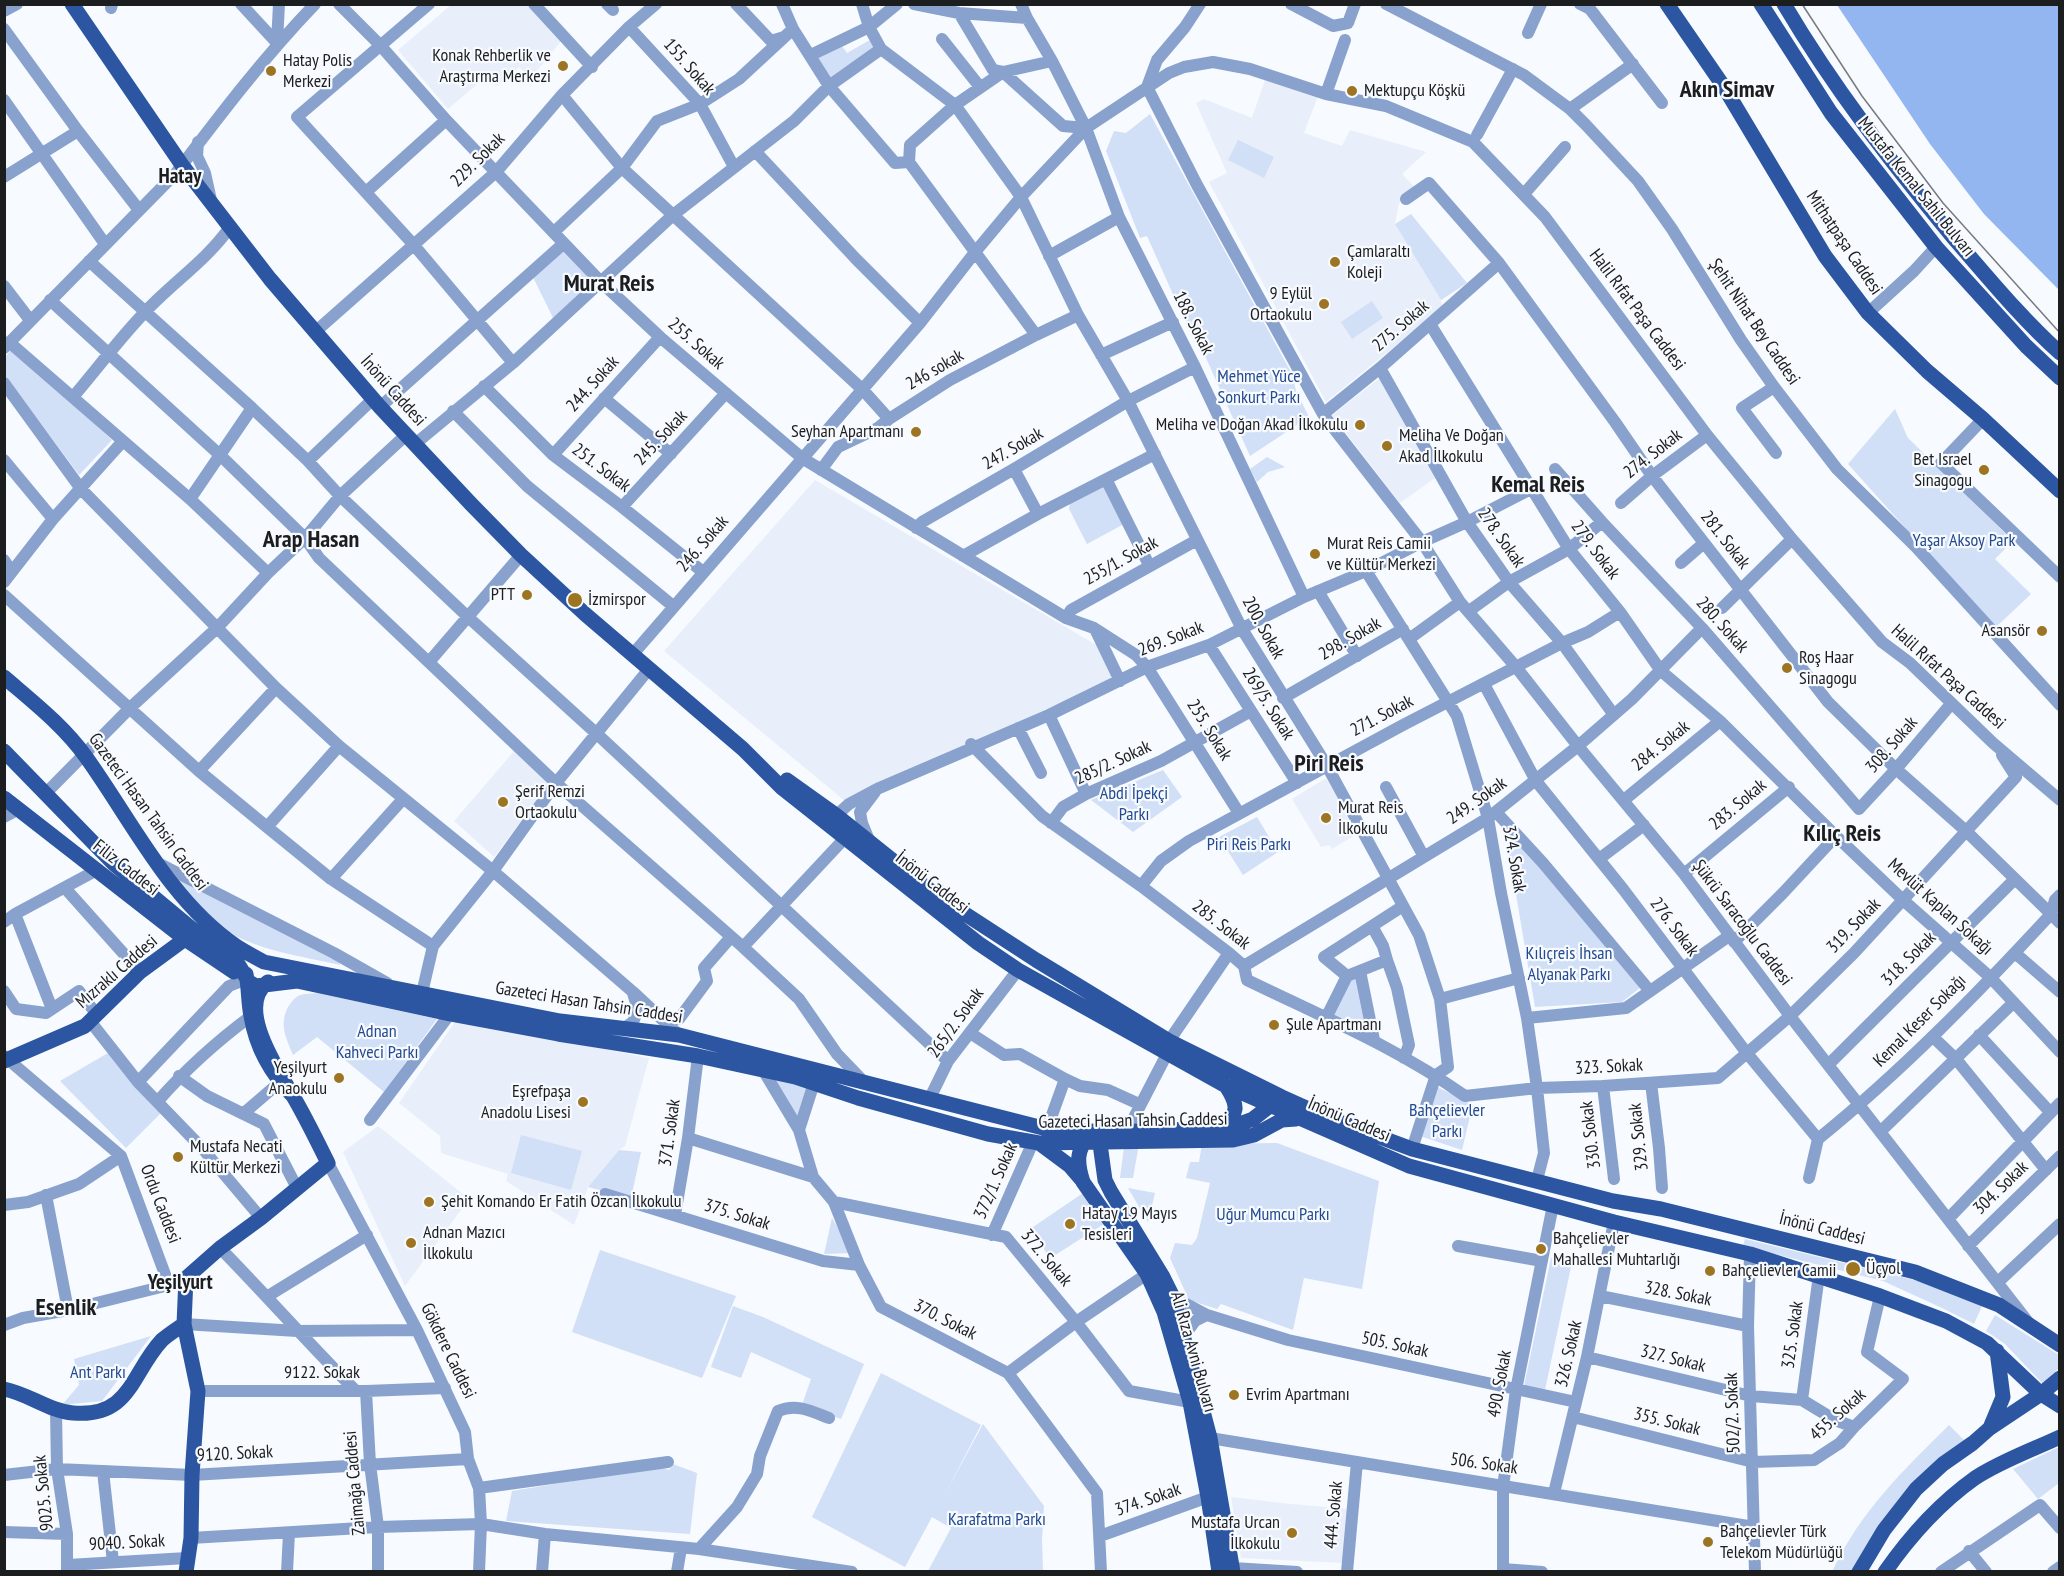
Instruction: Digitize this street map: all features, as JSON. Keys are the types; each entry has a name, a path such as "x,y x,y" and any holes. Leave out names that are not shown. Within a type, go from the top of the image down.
{"main road":[{"name":"İnönü Caddesi","path":"72,4 182,165 315,332 410,440 521,555 743,749 831,820 869,842 936,895 1226,1086 1277,1105 1329,1118 1412,1149 1613,1201 1660,1209 1915,1272 1999,1305 2060,1345"},
{"name":"Mithatpaşa Caddesi","path":"1667,4 1724,87 1825,256 1868,313 1927,371 1983,418 2060,491"},
{"name":"Mustafa Kemal Sahil Bulvarı","path":"1761,4 1831,113 1936,247 2026,346 2060,378"},
{"name":"Mustafa Kemal Sahil Bulvarı","path":"1784,4 1850,107 1932,212 2002,295 2060,353"},
{"name":"Gazeteci Hasan Tahsin Caddesi","path":"4,677 59,725 85,755 157,863 195,910 233,944 264,962 560,1021 679,1035 863,1081 1094,1143 1127,1131 1220,1128 1238,1125 1277,1105"},
{"path":"4,751 114,864 209,943 238,964 252,985 263,986"},
{"name":"Filiz Caddesi","path":"4,798 186,939 233,944"},
{"name":"İnönü Caddesi","path":"831,820 845,837 978,943 1018,970 1277,1105 1298,1119 1408,1166 1614,1222 1750,1254 1880,1296 1946,1321 1987,1343 2041,1394 2060,1406"},
{"name":"Mızraklı Caddesi","path":"5,1059 85,1026 140,972 186,939 247,979"},
{"path":"247,979 248,966 255,961 264,962 270,967 272,974 256,999 253,1013"},
{"name":"Gökdere Caddesi","path":"247,979 259,1045 280,1082 294,1097"},
{"name":"Gazeteci Hasan Tahsin Caddesi","path":"263,986 286,982 308,983 450,1014 698,1056 795,1077 858,1098 988,1134 1036,1143 1233,1140 1254,1135 1282,1119 1298,1119"},
{"path":"253,1013 268,995 286,982"},
{"name":"Gökdere Caddesi","path":"253,1013 272,1060 328,1163"},
{"path":"1220,1128 1230,1120 1236,1110 1235,1099 1226,1086"},
{"path":"1267,1126 1277,1105"},
{"path":"1036,1143 1070,1166 1083,1182"},
{"name":"Ali Rıza Avni Bulvarı","path":"1094,1143 1105,1180 1163,1277 1173,1298 1210,1438 1228,1570 1208,1497 1190,1402 1164,1312 1147,1274 1083,1182 1077,1159 1094,1143"},
{"path":"187,1565 191,1538 192,1475 198,1391 184,1324 186,1278 220,1248 328,1163"},
{"path":"4,1389 20,1392 56,1410 73,1413 103,1412 119,1402 162,1341 184,1324"},
{"path":"1990,1428 2003,1397 1996,1351"},
{"path":"1859,1572 1884,1530 1916,1489 1943,1464 2060,1378"},
{"path":"1885,1572 1903,1546 1968,1484 2006,1461 2060,1437"}],"street":[{"path":"4,11 17,4"},
{"path":"241,4 277,44"},
{"path":"277,44 279,4"},
{"path":"268,573 190,499 72,397 7,345 182,165 277,44 315,4"},
{"name":"255. Sokak","path":"339,4 600,281 660,337 802,458 1066,618 1094,628 1136,655 1148,667 1239,813"},
{"path":"429,4 297,117 413,244 513,363"},
{"path":"534,4 592,67"},
{"name":"229. Sokak","path":"315,332 496,172 562,95 629,27 656,4"},
{"path":"736,4 771,41 789,33"},
{"path":"782,4 789,33 811,55 829,86 895,163 909,162"},
{"path":"45,794 130,707 217,628 304,538 340,496 513,363 673,215 794,122 829,86 881,48 869,27 862,4"},
{"path":"811,55 869,27 897,4"},
{"path":"914,4 958,13 1027,18"},
{"name":"188. Sokak","path":"1021,4 1086,128 1119,217 1195,367 1304,597"},
{"path":"1147,87 1157,60 1185,27 1200,4"},
{"path":"1291,4 1333,26 1348,23 1355,4"},
{"name":"Şehit Nihat Bey Caddesi","path":"1386,4 1524,75 1570,109 1638,182 1672,229 1731,325 1774,387 1838,469 1916,547 2060,705"},
{"path":"1528,33 1541,4"},
{"path":"1580,4 1590,9 1662,103"},
{"path":"958,13 993,70 1004,72 1063,126 1086,128"},
{"name":"155. Sokak","path":"629,27 700,104 734,167"},
{"path":"4,29 139,210"},
{"path":"554,232 622,168 657,121 700,104 739,79 789,33"},
{"path":"942,39 980,87"},
{"path":"1326,94 1345,40"},
{"name":"200. Sokak","path":"881,48 955,105 1020,197 1078,315 1128,401 1242,629 1327,766 1389,878 1419,935 1440,999 1448,1066 1436,1076"},
{"path":"1036,335 909,162 910,145 955,105 980,87 1004,72 1052,61"},
{"name":"Halil Rıfat Paşa Caddesi","path":"920,323 1020,197 1086,128 1169,73 1184,67 1214,62 1250,69 1326,94 1386,106 1473,142 1545,217 1707,435 1792,539 1882,642 1910,663 1993,743 2060,800"},
{"path":"1570,109 1633,64"},
{"path":"1477,135 1513,69"},
{"name":"Şükrü Saracoğlu Caddesi","path":"1147,87 1197,185 1323,414 1422,542 1465,607 1684,874 1790,1016 2033,1327"},
{"path":"562,95 622,168 863,390 889,419"},
{"path":"4,100 105,244"},
{"path":"366,192 446,120"},
{"path":"4,177 78,131"},
{"path":"199,141 196,152 205,173 211,202"},
{"path":"1524,194 1565,147"},
{"path":"755,151 856,259 920,323"},
{"name":"281. Sokak","path":"1406,199 1429,183 1499,263 1652,476 1828,702 2053,916"},
{"path":"1049,256 1119,217"},
{"path":"72,397 145,311 184,277 230,227"},
{"path":"308,461 477,322 564,244"},
{"path":"1868,313 1914,271 1936,247"},
{"path":"89,261 252,408 308,461 340,496 468,617 948,1061"},
{"name":"275. Sokak","path":"1323,414 1380,368 1499,263"},
{"path":"4,286 30,320"},
{"path":"50,300 220,456 304,538 319,558 556,783 799,999 837,1054 863,1081"},
{"name":"246 sokak","path":"821,470 838,447 878,428 950,380 1078,315"},
{"path":"1101,355 1173,322"},
{"name":"246. Sokak","path":"633,654 920,323"},
{"name":"279. Sokak","path":"1430,324 1569,549 1620,612 1660,671"},
{"name":"244. Sokak","path":"553,455 660,337"},
{"name":"247. Sokak","path":"916,528 922,522 1128,401 1195,367"},
{"name":"278. Sokak","path":"1380,368 1467,522 1509,582 1563,643 1614,715"},
{"path":"4,383 81,489 276,688 339,746 493,871 633,992 679,1035"},
{"name":"251. Sokak","path":"484,386 553,455 703,572"},
{"path":"1774,387 1742,408 1776,453"},
{"name":"245. Sokak","path":"622,507 726,393"},
{"path":"604,398 671,454"},
{"path":"190,499 252,408"},
{"path":"453,411 527,486 674,606"},
{"path":"1983,418 1941,463 2060,577"},
{"name":"274. Sokak","path":"1621,503 1652,476 1707,435"},
{"path":"8,577 53,519 123,441"},
{"path":"963,556 1038,514 1155,454"},
{"path":"4,460 53,519"},
{"name":"280. Sokak","path":"1555,469 1702,628 1859,809"},
{"path":"1014,470 1038,514"},
{"path":"1106,480 1149,565"},
{"name":"269. Sokak","path":"831,820 849,804 878,789 971,746 1049,715 1148,667 1209,645 1304,597 1366,571 1531,489"},
{"path":"1465,607 1569,549 1602,522"},
{"path":"1722,608 1792,539"},
{"name":"255/1. Sokak","path":"1066,618 1071,610 1197,540"},
{"path":"1681,563 1704,543"},
{"path":"429,662 521,555"},
{"path":"4,560 8,577"},
{"name":"324. Sokak","path":"1366,571 1449,701 1461,727 1492,815 1501,894 1520,978 1537,1088 1544,1153 1537,1180"},
{"path":"1318,591 1357,656"},
{"path":"4,595 199,771 267,827 331,879 433,946"},
{"name":"298. Sokak","path":"1283,698 1357,656 1465,607"},
{"name":"271. Sokak","path":"1141,886 1161,861 1189,841 1449,701 1588,632 1620,612"},
{"path":"1094,628 1120,681"},
{"name":"249. Sokak","path":"1244,966 1492,815 1614,715 1702,628"},
{"name":"269/5. Sokak","path":"1209,645 1297,783"},
{"path":"422,993 433,946 493,871 556,783 650,669"},
{"name":"Mevlüt Kaplan Sokağı","path":"1660,671 1720,721 1903,900 1990,977 2060,1052"},
{"name":"276. Sokak","path":"1484,684 1536,781 1599,859 1746,1052 1818,1139"},
{"path":"199,771 276,688"},
{"name":"308. Sokak","path":"1859,809 1951,704"},
{"name":"285/2. Sokak","path":"1051,823 1063,807 1086,794 1161,761 1251,711"},
{"path":"1049,715 1086,794"},
{"name":"284. Sokak","path":"1624,800 1720,721"},
{"path":"1018,728 1041,773"},
{"name":"319. Sokak","path":"1746,1052 1790,1016 1854,953 2016,777 1993,743"},
{"path":"267,827 339,746"},
{"name":"285. Sokak","path":"971,746 1042,816 1141,886 1229,953 1244,966 1247,980 1374,1040 1436,1076 1465,1096"},
{"path":"1386,787 1425,857"},
{"name":"283. Sokak","path":"1684,874 1789,787"},
{"path":"869,842 860,812 878,789"},
{"path":"331,879 404,798"},
{"path":"4,818 19,809"},
{"path":"1492,815 1543,863 1650,991"},
{"path":"1599,859 1644,825"},
{"path":"1527,1018 1626,1008 1731,939 1783,893 1836,836"},
{"path":"743,947 845,837"},
{"path":"157,863 334,953 393,987"},
{"path":"4,922 97,870"},
{"name":"318. Sokak","path":"1828,1065 2014,879"},
{"path":"65,888 140,972"},
{"name":"Kemal Keser Sokağı","path":"1860,1105 1933,1037 2053,916 2055,900 2060,895"},
{"path":"1347,976 1324,957 1403,906"},
{"path":"15,914 52,1009"},
{"path":"1372,926 1383,946 1397,988 1408,1045 1404,1058"},
{"path":"679,1019 707,981 704,968 731,937"},
{"path":"1127,1131 1168,1047 1229,953"},
{"path":"2015,953 2060,992"},
{"path":"1326,1018 1347,976 1387,960"},
{"name":"265/2. Sokak","path":"929,1100 948,1061 1018,970"},
{"path":"1360,971 1374,1040"},
{"path":"1440,999 1520,978"},
{"path":"138,1082 229,986 247,979"},
{"path":"4,991 16,1010 46,1013 79,991 93,1018 138,1082 202,1148 261,1218"},
{"path":"623,1029 633,1022 638,1010 633,992"},
{"path":"1880,1132 2013,1003"},
{"path":"158,1101 179,1076 213,1044 253,1013"},
{"path":"369,1120 450,1014"},
{"path":"970,1033 1004,1054 1020,1054 1080,1086 1108,1090 1139,1104"},
{"path":"1948,1219 2055,1108 1979,1035"},
{"path":"1933,1037 1956,1059 2046,1170"},
{"name":"323. Sokak","path":"1465,1096 1537,1088 1603,1086 1718,1077 1746,1052"},
{"name":"371. Sokak","path":"675,1215 688,1138 698,1056"},
{"name":"Ordu Caddesi","path":"5,1059 121,1156 170,1285"},
{"name":"370. Sokak","path":"763,1070 799,1130 813,1177 834,1202 859,1264 881,1307 1008,1372 1096,1494 1101,1572"},
{"path":"179,1076 207,1096 264,1124 297,1188"},
{"path":"1412,1149 1436,1076"},
{"path":"1047,1129 1065,1079"},
{"path":"244,1113 280,1082"},
{"path":"799,1130 814,1083"},
{"name":"329. Sokak","path":"1651,1083 1662,1188"},
{"name":"330. Sokak","path":"1603,1086 1614,1179"},
{"path":"1809,1178 1818,1139 1860,1105"},
{"path":"688,1138 813,1177"},
{"name":"372/1. Sokak","path":"992,1235 1036,1143"},
{"path":"4,1205 28,1202 79,1184 121,1156"},
{"name":"304. Sokak","path":"1968,1246 2060,1156"},
{"name":"Gökdere Caddesi","path":"328,1163 417,1330 465,1432 468,1459 479,1488 480,1572"},
{"name":"375. Sokak","path":"606,1194 823,1261 859,1264"},
{"path":"46,1195 68,1310"},
{"name":"372. Sokak","path":"834,1202 1006,1237 1076,1322 1129,1392 1190,1402"},
{"name":"490. Sokak","path":"1503,1570 1503,1487 1516,1390 1553,1205"},
{"name":"326. Sokak","path":"1554,1493 1587,1357 1614,1222"},
{"path":"1998,1282 2060,1224"},
{"path":"268,1296 368,1235"},
{"path":"1458,1246 1542,1261"},
{"path":"220,1248 268,1296 297,1331 361,1391"},
{"name":"502/2. Sokak","path":"1750,1254 1748,1326 1755,1572"},
{"path":"1008,1372 1147,1274"},
{"name":"325. Sokak","path":"1802,1400 1820,1275"},
{"path":"4,1324 170,1285 186,1278"},
{"name":"328. Sokak","path":"1600,1296 1748,1326"},
{"name":"455. Sokak","path":"1753,1462 1814,1460 1840,1443 1904,1379 1868,1352 1880,1296"},
{"name":"505. Sokak","path":"1173,1298 1207,1316 1288,1340 1576,1402"},
{"path":"1184,1336 1195,1321 1207,1316"},
{"path":"184,1324 297,1331 417,1330"},
{"name":"327. Sokak","path":"1587,1357 1751,1396 1802,1400"},
{"name":"9122. Sokak","path":"198,1391 361,1391 446,1388"},
{"name":"Zaimağa Caddesi","path":"361,1391 378,1527 378,1572"},
{"path":"1802,1400 1835,1420 1854,1427"},
{"path":"699,1549 737,1507 756,1474 760,1456 778,1411 793,1401 829,1418"},
{"name":"9025. Sokak","path":"56,1410 57,1469 67,1534 68,1568"},
{"name":"355. Sokak","path":"1573,1417 1753,1462"},
{"name":"506. Sokak","path":"1210,1438 1754,1527"},
{"name":"9120. Sokak","path":"4,1475 57,1469 192,1475 468,1459"},
{"path":"479,1488 668,1462"},
{"name":"444. Sokak","path":"1347,1572 1357,1462"},
{"path":"103,1471 113,1562"},
{"name":"374. Sokak","path":"1100,1536 1208,1497"},
{"path":"1941,1572 2040,1505 2060,1528"},
{"path":"191,1538 378,1527 481,1524 545,1534 699,1549 852,1572"},
{"path":"4,1533 67,1534"},
{"path":"287,1572 289,1533"},
{"path":"542,1572 545,1534"},
{"path":"677,1572 681,1548"},
{"path":"1969,1551 1986,1572"},
{"name":"9040. Sokak","path":"68,1568 113,1562 187,1565"},
{"path":"2053,1572 2060,1567"},
{"path":"1228,1570 1297,1572"},
{"path":"1503,1570 1542,1572"}],"shaded area":[{"path":"451,5 528,5 562,40 531,78 519,67 496,86 487,76 448,109 398,50"},
{"name":"Çamlaraltı Koleji","path":"1266,77 1318,96 1304,133 1342,146 1350,130 1426,152 1402,174 1415,187 1399,203 1395,224 1441,300 1442,308 1326,402 1209,182 1227,173 1196,103 1204,99 1252,118"},
{"name":"Meliha Ve Doğan Akad İlkokulu","path":"1380,378 1435,478 1400,503 1332,415"},
{"path":"815,480 1110,653 1116,678 845,801 664,651"},
{"name":"Şerif Remzi Ortaokulu","path":"516,749 549,783 494,857 454,821"},
{"name":"Murat Reis İlkokulu","path":"1326,778 1355,835 1332,849 1329,845 1321,847 1292,799"},
{"path":"457,1019 649,1058 625,1146 588,1187 574,1225 506,1181 508,1174 441,1153 440,1136 399,1103"},
{"name":"Adnan Mazıcı İlkokulu","path":"378,1126 469,1199 405,1286 343,1152"},
{"name":"Mustafa Urcan İlkokulu","path":"1231,1497 1349,1509 1344,1563 1241,1558"}],"green space":[{"path":"870,40 875,49 830,82 817,59 842,46 847,53"},
{"name":"Mehmet Yüce Sonkurt Parkı","path":"1150,114 1292,374 1296,391 1309,417 1250,456 1147,236 1140,238 1106,151 1114,131 1126,133"},
{"path":"1238,140 1274,157 1264,178 1228,160"},
{"path":"1411,214 1467,283 1441,300 1395,224"},
{"path":"564,251 593,282 554,320 533,277"},
{"path":"1372,301 1383,318 1352,339 1341,322"},
{"path":"13,348 112,440 79,475 5,375 5,357"},
{"name":"Yaşar Aksoy Park","path":"1895,409 1908,438 2013,541 1995,559 2031,594 1995,628 1848,464"},
{"path":"1267,457 1285,467 1268,472 1257,482 1250,469"},
{"path":"1104,484 1124,524 1087,544 1069,509 1070,502"},
{"name":"Abdi İpekçi Parkı","path":"1163,770 1182,797 1133,832 1091,800"},
{"name":"Piri Reis Parkı","path":"1257,817 1278,852 1243,875 1219,837"},
{"name":"Kılıçreis İhsan Alyanak Parkı","path":"1504,823 1641,987 1622,1002 1535,1007"},
{"path":"171,873 338,960 340,965 281,952 252,943 225,930 195,904"},
{"path":"1358,974 1371,1034 1331,1018 1349,979"},
{"name":"Adnan Kahveci Parkı","path":"317,993 437,1019 384,1092 317,1037 293,1055 284,1031 285,1013 298,996"},
{"path":"108,1053 162,1112 126,1148 60,1081"},
{"path":"770,1072 812,1082 799,1123"},
{"name":"Bahçelievler Parkı","path":"1437,1087 1473,1104 1462,1150 1420,1136"},
{"path":"521,1135 582,1151 571,1190 511,1173"},
{"name":"Uğur Mumcu Parkı","path":"1277,1143 1379,1181 1362,1289 1304,1278 1293,1330 1221,1304 1217,1309 1189,1300 1170,1258 1175,1243 1192,1245 1197,1238 1210,1183 1186,1178 1190,1162 1199,1162 1202,1144"},
{"path":"1139,1144 1133,1178 1120,1178 1124,1147"},
{"path":"619,1150 641,1152 631,1198 588,1187"},
{"path":"1128,1188 1155,1193 1148,1222"},
{"name":"Hatay 19 Mayıs Tesisleri","path":"1086,1191 1107,1222 1049,1259 1033,1227"},
{"path":"832,1218 853,1253 824,1254"},
{"path":"1745,1239 1918,1281 1982,1306 1974,1324 1883,1281 1743,1246"},
{"path":"600,1250 736,1296 702,1378 572,1332"},
{"path":"1551,1258 1572,1262 1545,1390 1524,1386"},
{"path":"733,1306 763,1317 864,1364 841,1419 802,1405 811,1379 751,1352 741,1378 711,1367"},
{"path":"1995,1315 2059,1355 2059,1368 2043,1384 2005,1344 1986,1331"},
{"name":"Ant Parkı","path":"151,1336 102,1401 62,1405 79,1385 74,1359"},
{"name":"Karafatma Parkı","path":"881,1373 981,1425 944,1496 983,1424 1044,1506 1043,1571 928,1571 951,1528 932,1517 905,1567 812,1517"},
{"path":"1949,1425 1965,1441 1856,1571 1832,1572 1843,1550 1869,1511 1899,1476"},
{"path":"2059,1447 2059,1483 2038,1499 2013,1469"},
{"path":"673,1464 697,1473 690,1534 506,1521 512,1491 658,1467 669,1470"}],"water":[{"path":"1837,5 2059,5 2059,290 1984,214 1930,144"}],"tram line":[{"path":"1802,4 1862,96 1943,203 2060,333"}],"place":[{"name":"Konak Rehberlik ve Araştırma Merkezi","path":"563,66"},
{"name":"Hatay Polis Merkezi","path":"271,71"},
{"name":"Mektupçu Köşkü","path":"1352,91"},
{"name":"Çamlaraltı Koleji","path":"1335,262"},
{"name":"9 Eylül Ortaokulu","path":"1324,304"},
{"name":"Meliha ve Doğan Akad İlkokulu","path":"1360,425"},
{"name":"Seyhan Apartmanı","path":"916,432"},
{"name":"Meliha Ve Doğan Akad İlkokulu","path":"1387,446"},
{"name":"Bet Israel Sinagogu","path":"1984,470"},
{"name":"Murat Reis Camii ve Kültür Merkezi","path":"1315,554"},
{"name":"PTT","path":"527,595"},
{"name":"İzmirspor","path":"575,600"},
{"name":"Asansör","path":"2042,631"},
{"name":"Roş Haar Sinagogu","path":"1787,668"},
{"name":"Şerif Remzi Ortaokulu","path":"503,802"},
{"name":"Murat Reis İlkokulu","path":"1326,818"},
{"name":"Şule Apartmanı","path":"1274,1025"},
{"name":"Yeşilyurt Anaokulu","path":"339,1078"},
{"name":"Eşrefpaşa Anadolu Lisesi","path":"583,1102"},
{"name":"Mustafa Necati Kültür Merkezi","path":"178,1157"},
{"name":"Şehit Komando Er Fatih Özcan İlkokulu","path":"429,1202"},
{"name":"Hatay 19 Mayıs Tesisleri","path":"1070,1224"},
{"name":"Adnan Mazıcı İlkokulu","path":"411,1243"},
{"name":"Bahçelievler Mahallesi Muhtarlığı","path":"1541,1249"},
{"name":"Üçyol","path":"1853,1269"},
{"name":"Bahçelievler Camii","path":"1710,1271"},
{"name":"Evrim Apartmanı","path":"1234,1395"},
{"name":"Mustafa Urcan İlkokulu","path":"1292,1533"},
{"name":"Bahçelievler Türk Telekom Müdürlüğü","path":"1708,1542"}],"district":[{"name":"Akın Simav","path":"1727,90"},
{"name":"Hatay","path":"180,177"},
{"name":"Murat Reis","path":"609,284"},
{"name":"Kemal Reis","path":"1538,485"},
{"name":"Arap Hasan","path":"311,540"},
{"name":"Piri Reis","path":"1329,764"},
{"name":"Kılıç Reis","path":"1842,834"},
{"name":"Yeşilyurt","path":"180,1283"},
{"name":"Esenlik","path":"66,1308"}]}
